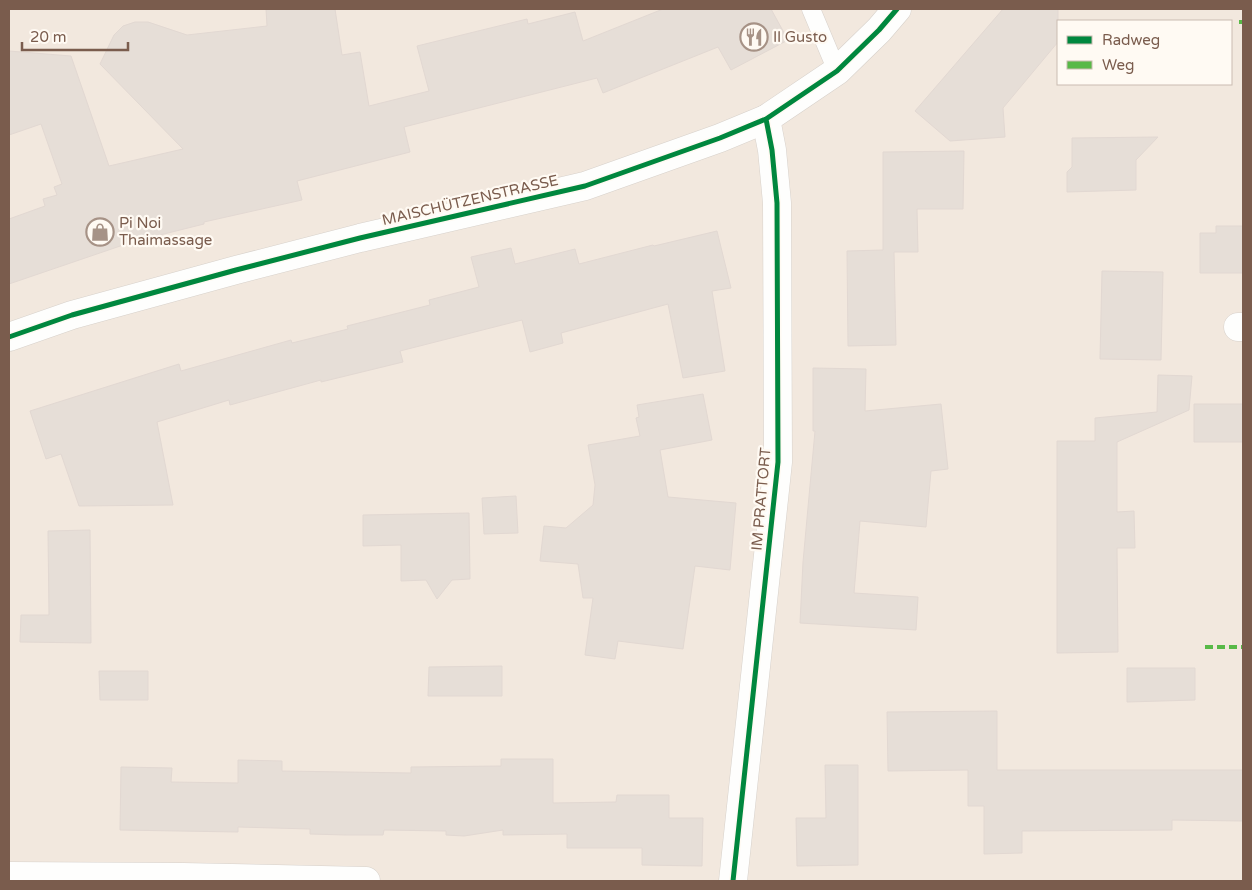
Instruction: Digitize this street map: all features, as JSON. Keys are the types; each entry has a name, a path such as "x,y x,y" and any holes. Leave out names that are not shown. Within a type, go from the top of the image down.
{"street":[{"name":"MAISCHÜTZENSTRASSE","path":"9,337 72,315 236,270 360,238 585,186 720,138 766,119 837,71 879,30 897,9"},
{"name":"IM PRATTORT","path":"733,881 778,462 777,203 772,150 766,119"},
{"path":"9,876 366,881"}],"lane":[{"path":"811,9 837,71"}],"shaded area":[{"path":"9,9 1243,9 1243,881 9,881"}],"building":[{"path":"266,9 335,9 342,55 360,52 369,106 429,91 417,46 527,19 528,24 575,12 583,41 663,9 771,9 788,40 731,70 718,47 603,93 597,78 404,127 410,152 297,181 302,200 204,222 204,224 132,242 9,284 9,219 45,206 43,199 57,195 54,187 62,184 41,124 9,135 9,51 71,56 109,166 183,149 100,64 114,35 123,26 135,22 148,22 187,35 267,26"},
{"path":"1003,9 1058,9 1057,43 1003,108 1005,137 950,141 915,111"},
{"path":"1158,137 1136,160 1136,190 1067,192 1067,172 1072,167 1072,138"},
{"path":"964,151 963,209 917,209 918,252 894,252 896,345 848,346 847,251 883,250 883,152"},
{"path":"1216,226 1243,226 1243,273 1200,273 1200,233 1216,233"},
{"path":"717,231 731,288 712,291 725,371 683,378 668,304 561,333 563,343 530,352 522,320 400,351 403,362 321,382 321,380 230,405 229,400 157,422 173,505 79,506 61,454 46,459 30,411 179,364 181,371 291,340 292,343 348,329 347,326 430,305 429,300 479,287 471,257 511,248 515,264 575,249 579,264"},
{"path":"1102,271 1163,272 1161,360 1100,359"},
{"path":"813,368 866,369 865,411 941,404 948,469 931,471 926,527 860,521 854,593 918,597 916,630 800,623 803,562 815,431 813,431"},
{"path":"1158,375 1192,376 1189,410 1117,442 1117,512 1134,511 1135,548 1117,548 1118,652 1057,653 1057,441 1095,441 1095,418 1157,412"},
{"path":"703,394 712,440 660,450 668,497 736,503 730,570 695,566 683,649 618,641 615,659 585,655 593,598 583,598 578,564 540,561 544,526 566,528 593,505 595,485 588,445 640,436 636,418 639,417 637,405"},
{"path":"1194,404 1243,404 1243,442 1194,442"},
{"path":"516,496 518,533 484,534 482,498"},
{"path":"469,513 470,579 452,580 437,599 426,580 401,581 401,545 363,546 363,515"},
{"path":"90,530 91,643 20,642 21,615 49,615 48,531"},
{"path":"502,666 502,696 428,696 429,667"},
{"path":"1127,668 1195,668 1195,700 1127,702"},
{"path":"99,671 148,671 148,700 100,700"},
{"path":"997,711 997,770 1243,770 1243,821 1172,820 1172,830 1022,831 1022,853 984,854 984,806 968,806 968,770 888,771 887,712"},
{"path":"501,759 553,759 553,803 616,802 617,795 669,795 669,818 703,818 702,866 642,865 642,848 567,848 567,834 503,835 503,830 464,836 446,835 446,831 384,830 383,835 346,835 310,834 310,829 238,827 238,832 120,830 121,767 172,768 171,782 238,783 238,760 282,761 282,771 411,773 411,767 501,766"},
{"path":"825,765 858,765 858,865 797,866 796,818 826,818"}],"marked path":[{"path":"1205,647 1243,647"}],"cycle path":[{"path":"9,337 72,315 236,270 360,238 585,186 720,138 766,119 837,71 879,30 897,9"},
{"path":"733,881 778,462 777,203 772,150 766,119"}],"place":[{"name":"Il Gusto","path":"754,37"},
{"name":"Pi Noi Thaimassage","path":"100,232"}]}
